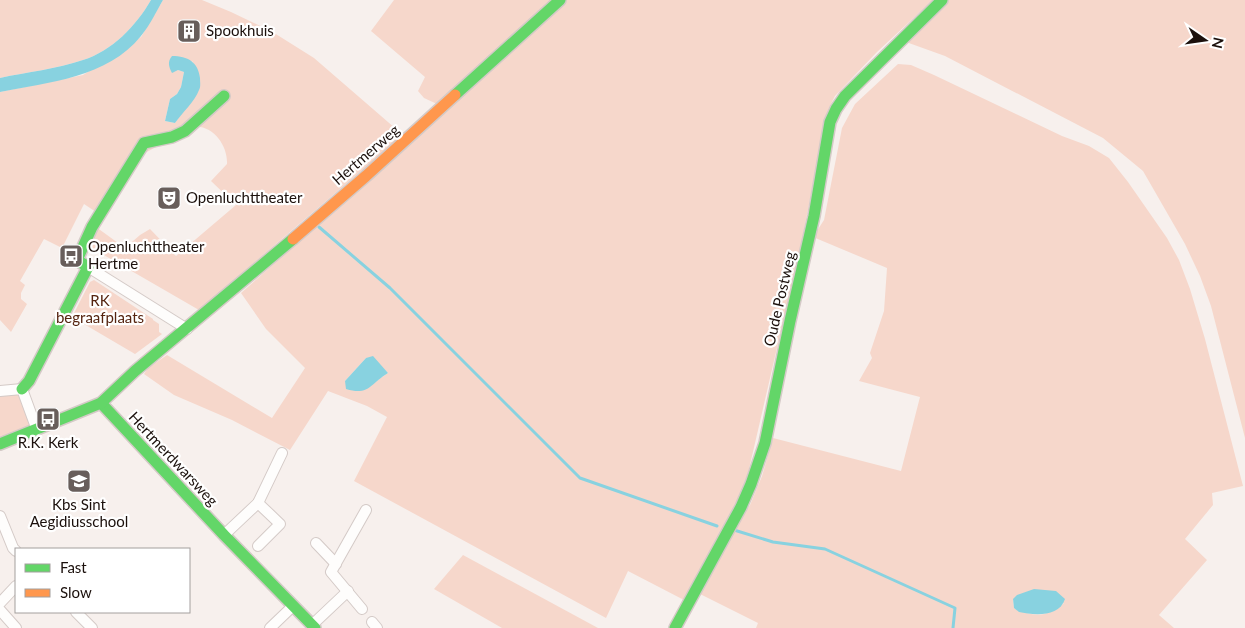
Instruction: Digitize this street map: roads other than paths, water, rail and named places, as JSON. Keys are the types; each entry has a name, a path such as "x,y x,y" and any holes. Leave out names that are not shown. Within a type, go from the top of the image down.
{"street":[{"name":"Hertmerweg","path":"0,444 101,403 135,371 366,176 560,0"},
{"name":"Oude Postweg","path":"675,628 741,507 751,484 764,443 814,216 830,122 845,96 942,0"},
{"path":"187,329 78,260 92,227 144,143 172,137 185,131 224,96"},
{"path":"0,391 22,389 29,381 88,267"},
{"path":"22,389 36,430"},
{"name":"Hertmerdwarsweg","path":"101,403 224,535 313,626 348,591"},
{"path":"224,535 258,503 282,453"},
{"path":"258,503 280,524 258,546"},
{"path":"362,609 331,572 366,510"},
{"path":"0,516 12,548 15,550"},
{"path":"316,543 336,564"},
{"path":"0,603 15,587"},
{"path":"270,628 293,606"},
{"path":"0,610 16,628"},
{"path":"77,613 92,628"}],"water":[{"path":"151,0 163,0 141,36 112,61 76,76 0,92 0,78 73,63 94,56 104,50 131,28"},
{"path":"172,56 183,57 191,61 197,68 200,78 200,87 197,94 175,123 165,121 170,99 177,94 181,87 184,72 178,70 172,73 169,60"},
{"path":"373,356 388,373 365,390 354,391 346,389 345,381 366,358"},
{"path":"1034,589 1056,591 1065,599 1057,609 1045,614 1019,612 1014,608 1013,599 1017,595"}],"waterway":[{"path":"319,227 390,288 580,478 717,526"},
{"path":"734,530 773,542 825,549 955,608 953,628"}],"place":[{"name":"Spookhuis","path":"189,31"},
{"name":"Openluchttheater","path":"169,198"},
{"name":"Openluchttheater Hertme","path":"71,256"},
{"name":"R.K. Kerk","path":"48,419"},
{"name":"Kbs Sint Aegidiusschool","path":"79,481"}],"park label":[{"name":"RK begraafplaats","path":"100,310"}]}
